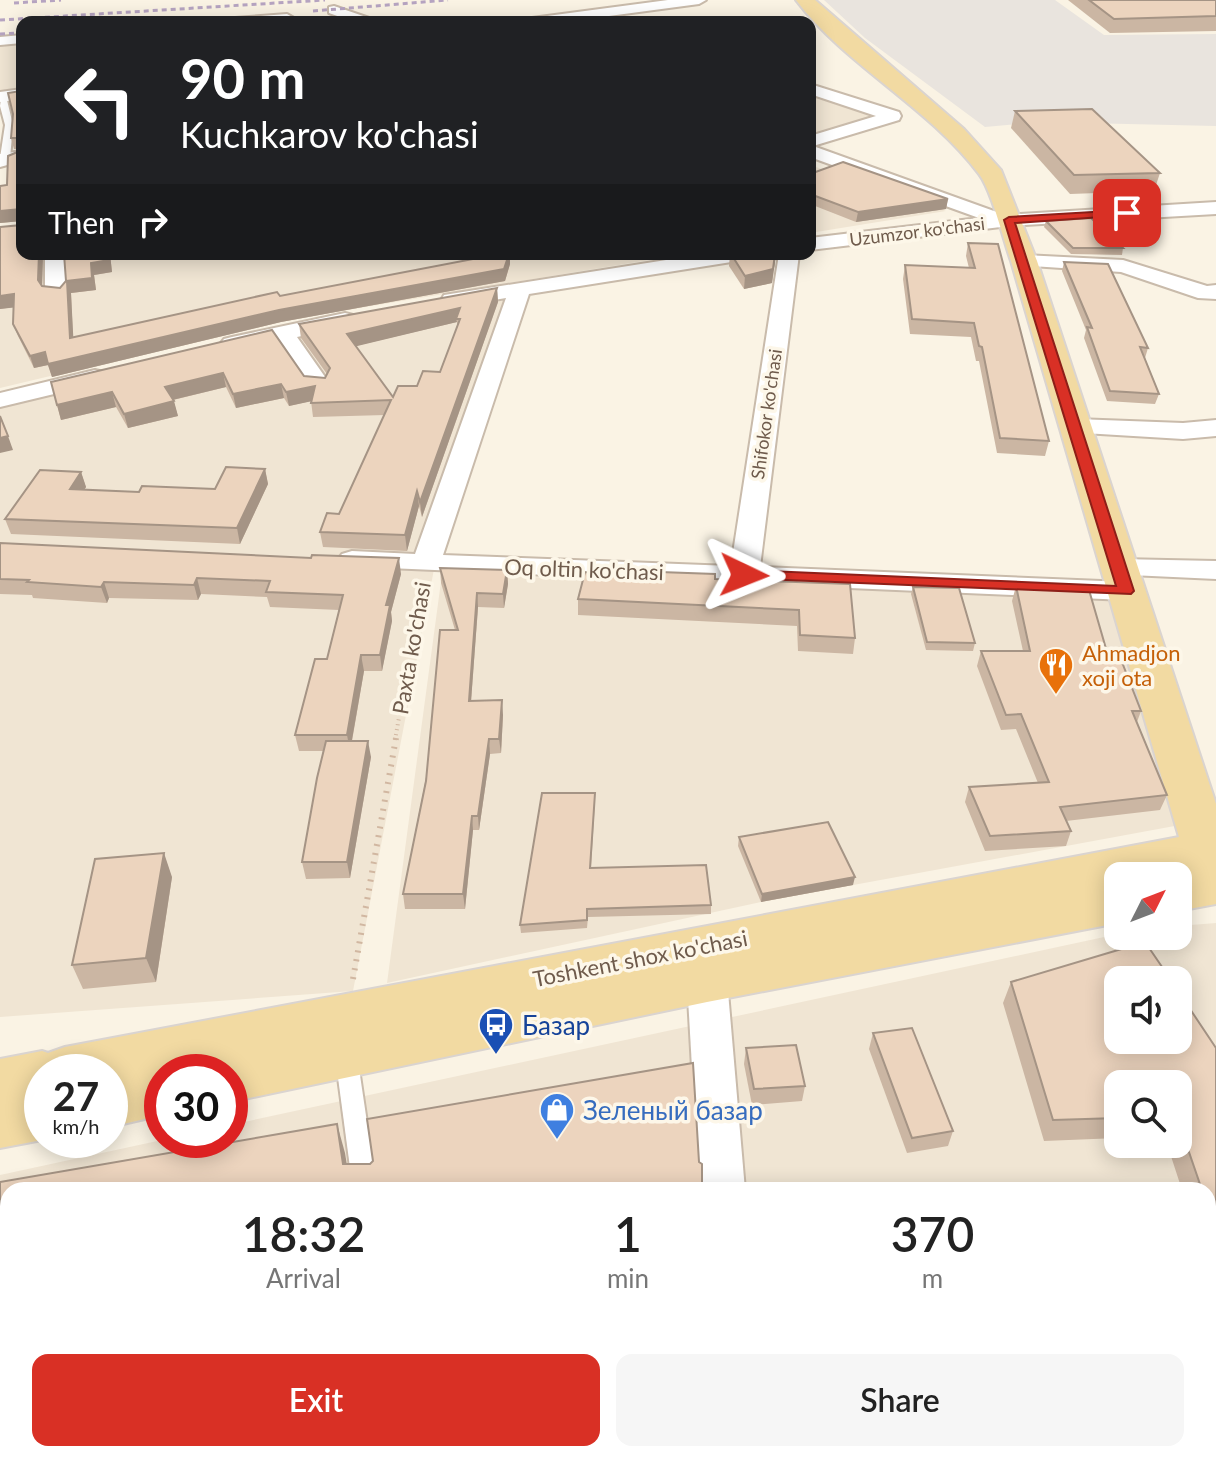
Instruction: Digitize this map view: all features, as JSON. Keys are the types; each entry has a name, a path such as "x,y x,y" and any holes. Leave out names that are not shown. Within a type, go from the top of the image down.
{"main road":[{"path":"790,0 805,16"},
{"path":"805,0 945,134 1009,220 1213,866 1192,882"},
{"path":"816,27 945,134"},
{"name":"Toshkent shox ko'chasi","path":"248,1071 346,1037 700,946 1213,866"},
{"name":"Toshkent shox ko'chasi","path":"128,1064 346,1037 707,980 1104,906"},
{"path":"0,1084 24,1079"},
{"path":"0,1122 24,1117"}],"street":[{"path":"578,16 699,0"},
{"path":"334,10 350,16"},
{"path":"816,91 893,116 816,140"},
{"path":"816,153 988,216 1009,220"},
{"name":"Uzumzor ko'chasi","path":"816,243 1009,220 1216,208"},
{"path":"55,260 56,292"},
{"path":"430,304 704,260"},
{"name":"Shifokor ko'chasi","path":"744,575 788,260"},
{"path":"1024,261 1123,266 1206,293 1216,292"},
{"name":"Paxta ko'chasi","path":"426,563 520,288"},
{"path":"208,350 371,315"},
{"path":"282,332 318,384"},
{"path":"0,400 119,371"},
{"path":"1076,427 1183,431 1216,428"},
{"path":"331,559 426,563"},
{"name":"Oq oltin ko'chasi","path":"426,563 744,575 1122,580 1216,570"},
{"path":"707,980 721,1182"}],"lane":[{"path":"1,96 9,125 9,158"},
{"path":"346,1037 364,1182"}],"path":[{"name":"Paxta ko'chasi","path":"346,1037 426,563"}],"shaded area":[{"path":"824,0 1055,0 1104,35 1216,34 1216,126 1039,122 985,127 865,38"},
{"path":"16,44 16,92 0,93 0,45"},
{"path":"816,98 873,116 816,133"},
{"path":"816,167 946,211 816,232"},
{"path":"0,240 16,250 16,260 649,260 281,321 0,388"},
{"path":"507,294 440,538 353,991 0,1017 0,407 286,336"},
{"path":"442,574 1113,598 1180,825 761,902 387,983"},
{"path":"1216,923 1216,1182 0,1182 0,1175 79,1158 128,1158 128,1147 144,1144 144,1158 248,1158 248,1121 1104,937 1104,950 1192,950 1192,925"}],"building":[{"path":"1089,0 1216,0 1216,16 1114,19"},
{"path":"16,92 16,138 11,138 13,114 8,93"},
{"path":"1092,109 1160,173 1074,175 1015,111"},
{"path":"16,153 16,209 0,211 0,186 7,185 8,156"},
{"path":"843,162 948,199 858,212 816,196 816,172"},
{"path":"1091,218 1123,248 1073,248 1046,221"},
{"path":"16,225 16,260 39,260 38,280 42,286 60,288 66,281 64,260 109,260 91,263 92,278 67,281 70,338 277,292 280,296 468,260 507,260 504,269 279,310 48,364 45,352 30,356 13,324 14,294 0,296 0,227"},
{"path":"968,243 998,244 1049,441 1000,438 982,347 979,346 974,323 912,319 905,265 975,268"},
{"path":"735,260 774,260 773,269 745,276"},
{"path":"1064,262 1108,264 1148,348 1140,347 1159,394 1110,391 1087,327 1092,328"},
{"path":"497,288 420,502 417,491 405,535 320,532 327,513 339,514 391,400 311,403 315,386 286,392 281,384 233,394 223,373 165,387 174,401 124,414 112,392 57,405 51,382 272,330 304,376 325,378 330,368 299,324","holes":["460,308 456,319 460,319 440,372 423,371 417,386 398,386 393,397 347,334"]},
{"path":"0,416 8,436 0,438"},
{"path":"226,467 265,469 237,528 5,519 40,470 81,472 70,489 139,492 142,486 215,489"},
{"path":"0,543 311,558 312,555 399,558 386,605 390,605 380,655 361,655 347,735 295,735 315,659 327,659 343,595 266,592 270,581 197,578 194,585 104,582 101,587 0,579"},
{"path":"440,568 507,570 503,594 477,593 469,701 502,700 499,739 489,739 478,816 472,816 463,894 403,894 426,781 440,630 458,630"},
{"path":"632,571 715,574 715,579 850,584 855,638 800,635 799,610 578,599 585,572 632,577"},
{"path":"1016,586 1089,590 1107,652 1118,652 1141,711 1132,711 1167,795 1060,807 1071,831 990,836 969,787 1049,782 1021,714 1006,715 981,651 1030,651"},
{"path":"913,587 959,588 975,643 927,642"},
{"path":"326,741 368,741 347,862 302,862 317,778"},
{"path":"542,793 595,793 590,868 706,865 711,905 587,909 587,920 520,925"},
{"path":"828,822 855,877 762,894 739,837"},
{"path":"164,853 146,958 72,965 95,859"},
{"path":"1118,950 1150,950 1161,966 1104,966 1104,1054 1192,1054 1192,1012 1216,1048 1216,1182 1199,1182 1191,1158 1192,1070 1104,1070 1104,1118 1053,1120 1011,982"},
{"path":"912,1028 953,1131 912,1138 873,1033"},
{"path":"796,1045 805,1086 754,1089 746,1048"},
{"path":"693,1063 702,1182 0,1182 144,1157 248,1158 248,1139 337,1124 343,1164 370,1164 373,1161 367,1119"}],"railway":[{"path":"14,3 61,0"},
{"path":"65,16 325,0"},
{"path":"313,11 448,0"},
{"path":"0,20 16,19"},
{"path":"0,34 16,33"}],"place":[{"name":"Ahmadjon xoji ota","path":"1056,696"},
{"name":"Базар","path":"496,1056"},
{"name":"Зеленый базар","path":"557,1141"}],"route":[{"path":"744,575 1126,591 1009,220 1127,213"}]}
